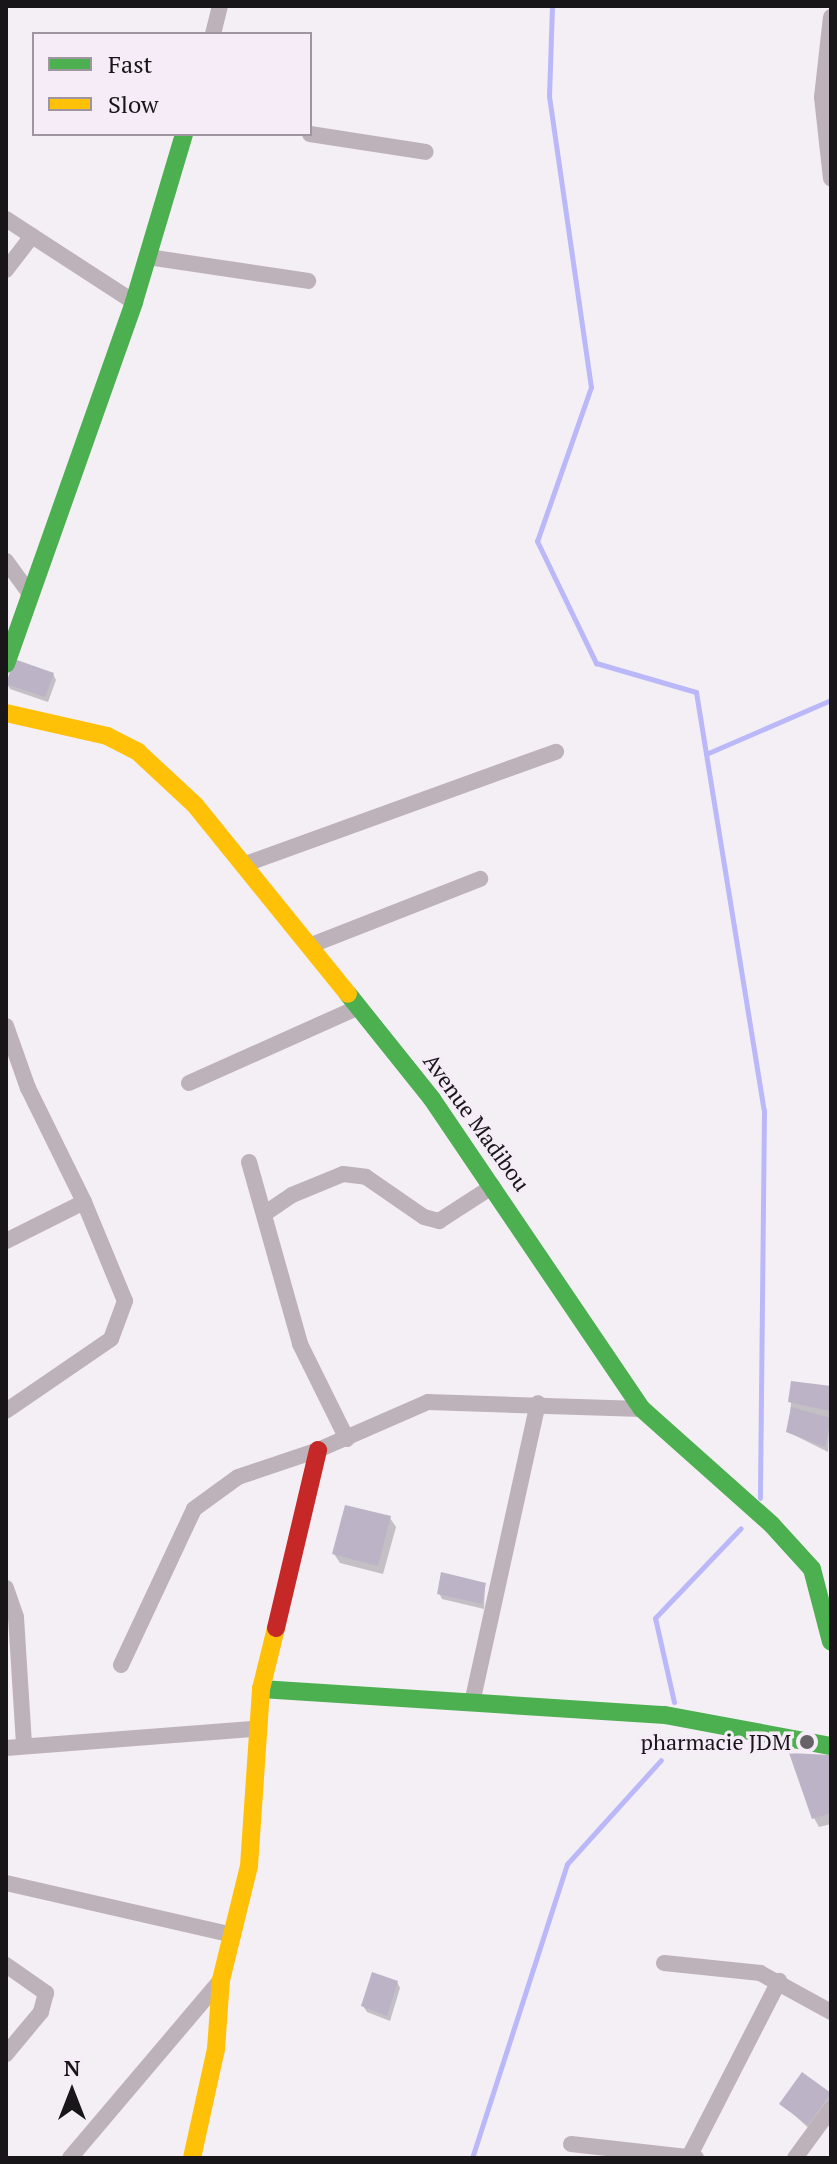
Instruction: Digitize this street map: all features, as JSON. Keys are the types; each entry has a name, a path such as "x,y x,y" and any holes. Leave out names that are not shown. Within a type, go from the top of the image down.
{"street":[{"path":"214,32 220,6"},
{"path":"831,17 822,97 831,179"},
{"path":"312,134 426,152"},
{"path":"6,664 134,302 183,136"},
{"path":"6,219 134,302"},
{"path":"6,270 32,236"},
{"path":"148,257 308,281"},
{"path":"6,561 30,594"},
{"name":"Avenue Madibou","path":"6,713 69,724 138,752 195,805 359,1007 493,1186 642,1409 796,1549 821,1591 831,1642"},
{"path":"243,865 556,752"},
{"path":"309,946 480,879"},
{"path":"189,1083 359,1007"},
{"path":"6,1026 28,1088 84,1202 120,1282 125,1301 119,1327 111,1339 6,1411"},
{"path":"249,1162 267,1212 300,1344 347,1439"},
{"path":"267,1212 316,1183 354,1173 424,1217 439,1221 493,1186"},
{"path":"6,1241 84,1202"},
{"path":"121,1665 194,1509 238,1477 347,1439 428,1402 538,1403 642,1409"},
{"path":"472,1703 538,1403"},
{"path":"190,2156 216,2049 221,1980 249,1866 255,1729 261,1689 318,1450"},
{"path":"6,1588 16,1617 24,1745"},
{"path":"261,1689 701,1719 831,1746"},
{"path":"6,1748 255,1729"},
{"path":"6,1883 233,1935"},
{"path":"664,1963 729,1967 779,1981 831,2012"},
{"path":"6,1965 46,1993 41,2012 6,2054"},
{"path":"70,2158 221,1980"},
{"path":"689,2157 779,1981"},
{"path":"795,2158 831,2109"},
{"path":"571,2144 696,2158"}],"building":[{"path":"14,659 54,673 45,697 6,684"},
{"path":"791,1381 831,1386 830,1411 788,1402"},
{"path":"791,1407 831,1418 825,1447 786,1432"},
{"path":"345,1505 391,1516 378,1566 332,1554"},
{"path":"441,1572 486,1583 482,1604 437,1594"},
{"path":"789,1753 831,1755 831,1813 812,1819"},
{"path":"372,1972 398,1981 387,2016 361,2006"},
{"path":"802,2072 831,2093 808,2125 779,2104"}],"waterway":[{"path":"552,6 549,96 591,387 537,541 596,663 696,692 764,1110 760,1498"},
{"path":"706,754 831,700"},
{"path":"674,1702 655,1618 741,1528"},
{"path":"472,2158 567,1864 661,1760"}],"traffic: fast":[{"path":"6,664 134,302 183,136"},
{"path":"348,994 432,1099 642,1409 772,1525 812,1569 831,1642"},
{"path":"261,1689 665,1715 831,1746"}],"traffic: slow":[{"path":"6,713 107,736 138,752 195,805 348,994"},
{"path":"192,2158 216,2049 221,1980 249,1866 261,1689 276,1628"}],"traffic: jam":[{"path":"276,1628 318,1450"}],"place":[{"name":"pharmacie JDM","path":"807,1742"}]}
